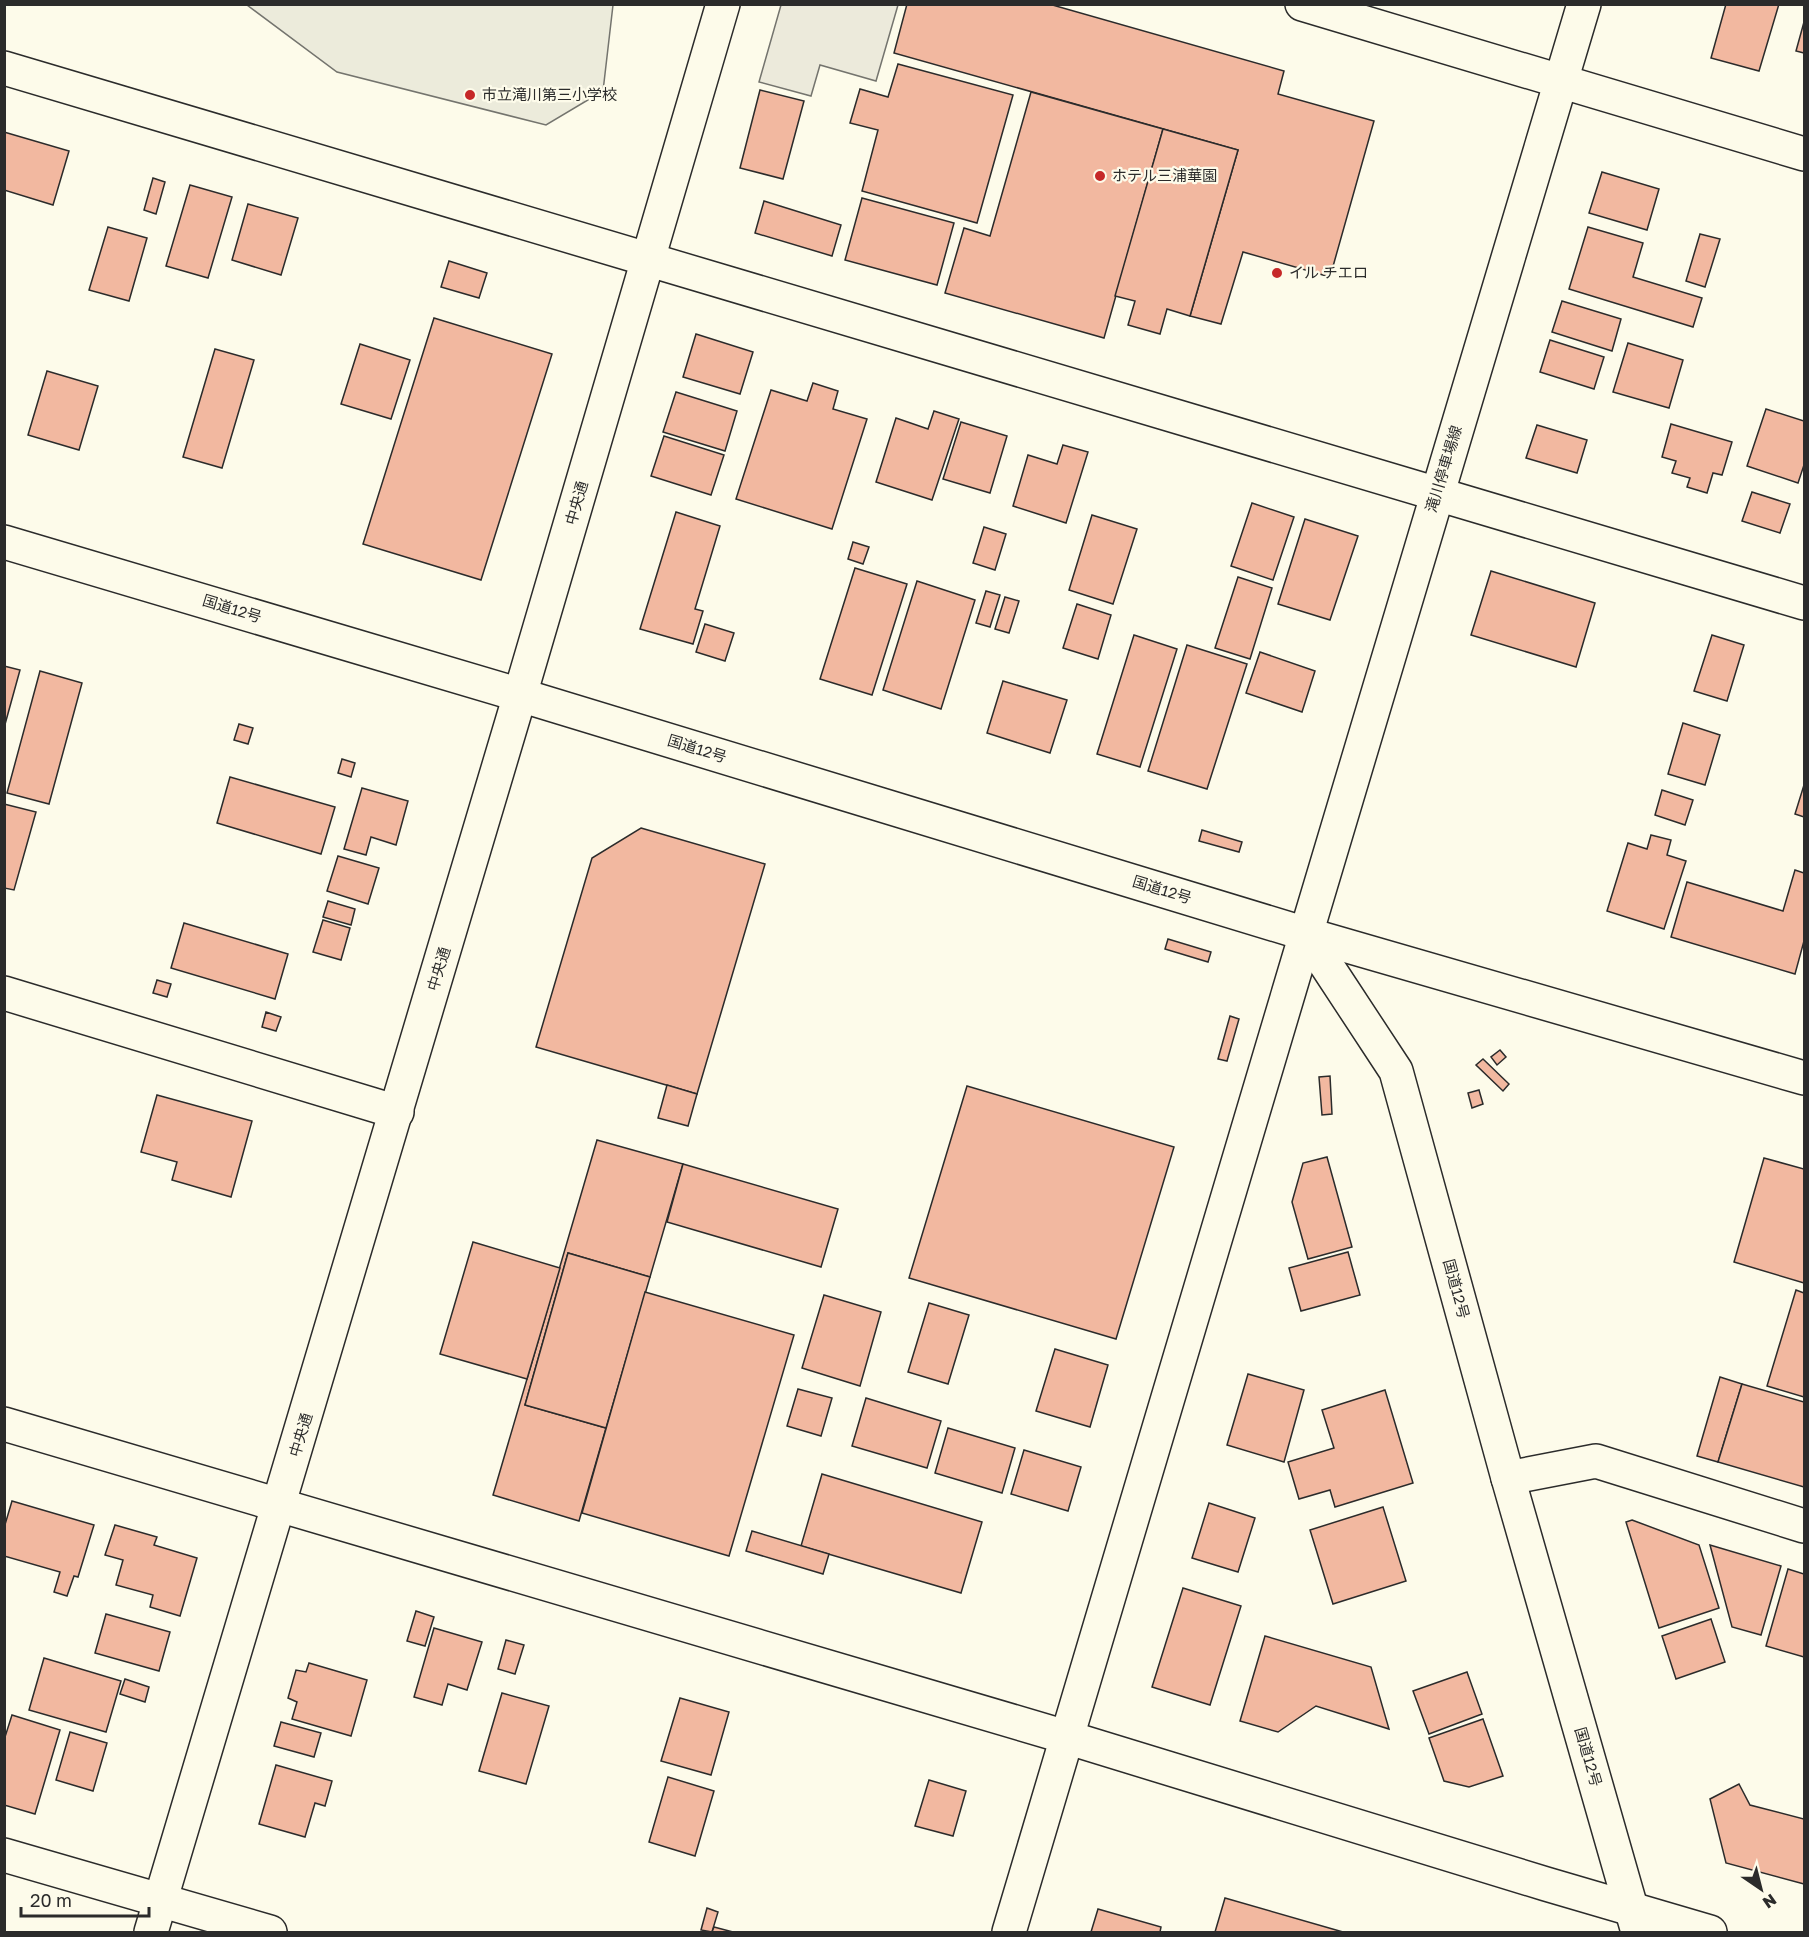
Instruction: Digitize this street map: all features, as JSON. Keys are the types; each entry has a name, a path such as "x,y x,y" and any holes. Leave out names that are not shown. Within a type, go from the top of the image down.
{"main road":[{"name":"中央通","path":"151,1932 397,1112 723,4"},
{"path":"1302,4 1804,154"},
{"name":"滝川停車場線","path":"1009,1932 1584,4"},
{"path":"4,68 1437,492 1804,603"},
{"name":"国道12号","path":"4,542 1306,934 1396,1071 1508,1478 1635,1921"},
{"path":"1306,934 1804,1078"},
{"path":"4,993 397,1112"},
{"path":"4,1424 1066,1737 1635,1921 1710,1932"},
{"path":"1508,1478 1596,1461 1804,1526"},
{"path":"4,1855 270,1932"}],"shaded area":[{"path":"247,5 613,5 603,91 546,125 337,72"},
{"path":"781,5 898,5 876,81 820,65 811,96 759,82"}],"building":[{"path":"907,4 1049,4 1284,71 1278,94 1374,121 1330,277 1243,252 1221,324 1190,316 1238,150 894,53"},
{"path":"1726,4 1779,4 1759,71 1711,58"},
{"path":"1804,22 1804,53 1796,51"},
{"path":"898,64 1013,95 977,223 862,191 878,130 850,123 860,89 888,97"},
{"path":"760,90 804,101 783,179 740,168"},
{"path":"1031,92 1163,129 1104,338 945,293 964,228 990,236"},
{"path":"1163,129 1238,150 1190,316 1167,309 1160,334 1128,325 1135,301 1115,296"},
{"path":"4,132 69,151 53,205 4,190"},
{"path":"1602,172 1659,189 1647,230 1589,213"},
{"path":"153,178 165,182 156,214 144,210"},
{"path":"190,185 232,197 208,278 166,266"},
{"path":"862,198 954,223 937,285 845,260"},
{"path":"764,201 841,225 832,256 755,233"},
{"path":"248,204 298,218 281,275 232,260"},
{"path":"108,227 147,238 129,301 89,290"},
{"path":"1588,227 1643,243 1633,277 1702,298 1693,327 1569,289"},
{"path":"1700,234 1720,239 1705,287 1686,281"},
{"path":"449,261 487,273 479,298 441,287"},
{"path":"1562,301 1621,319 1612,351 1552,332"},
{"path":"434,318 552,354 481,580 363,544"},
{"path":"696,334 753,352 740,394 683,377"},
{"path":"1550,340 1604,357 1594,389 1540,372"},
{"path":"1628,343 1683,360 1669,408 1613,392"},
{"path":"360,344 410,360 391,419 341,404"},
{"path":"215,349 254,360 222,468 183,457"},
{"path":"47,371 98,386 79,450 28,435"},
{"path":"813,383 838,391 833,409 867,419 832,529 736,499 771,390 807,401"},
{"path":"676,392 737,411 725,451 663,432"},
{"path":"1766,409 1804,421 1804,465 1798,483 1747,466"},
{"path":"934,411 959,419 932,500 876,482 896,418 928,429"},
{"path":"961,422 1007,436 990,493 943,479"},
{"path":"1671,424 1732,442 1722,475 1713,473 1707,493 1687,487 1690,478 1672,473 1676,461 1662,457"},
{"path":"1537,425 1587,440 1577,473 1526,458"},
{"path":"664,436 724,455 711,495 651,476"},
{"path":"1063,445 1088,452 1066,523 1013,506 1028,455 1057,464"},
{"path":"1752,492 1790,504 1780,533 1742,521"},
{"path":"1252,503 1294,517 1273,580 1231,566"},
{"path":"676,512 720,526 695,609 703,611 693,644 640,629"},
{"path":"1092,515 1137,529 1113,604 1069,590"},
{"path":"1305,519 1358,536 1330,620 1278,604"},
{"path":"984,527 1006,534 995,570 973,563"},
{"path":"853,542 869,547 863,564 848,559"},
{"path":"855,568 907,584 872,695 820,679"},
{"path":"1491,571 1595,603 1576,667 1471,635"},
{"path":"1238,577 1272,588 1250,659 1215,648"},
{"path":"917,581 975,600 941,709 883,690"},
{"path":"986,591 1000,595 990,627 976,623"},
{"path":"1005,597 1019,601 1009,633 995,629"},
{"path":"1077,604 1111,615 1098,659 1063,648"},
{"path":"705,624 734,633 725,661 696,652"},
{"path":"1134,635 1177,649 1140,767 1097,754"},
{"path":"1712,635 1744,645 1727,701 1694,691"},
{"path":"1187,645 1247,664 1207,789 1148,771"},
{"path":"1260,652 1315,671 1302,712 1246,693"},
{"path":"4,666 20,670 4,728"},
{"path":"40,671 82,683 49,804 7,793"},
{"path":"1003,681 1067,700 1050,753 987,733"},
{"path":"1683,723 1720,735 1705,785 1668,774"},
{"path":"239,724 253,728 248,744 234,740"},
{"path":"342,759 355,763 351,777 338,773"},
{"path":"230,777 335,807 321,854 217,823"},
{"path":"1804,785 1804,817 1795,814"},
{"path":"362,788 408,801 396,845 371,837 366,855 344,849"},
{"path":"1662,790 1693,800 1685,825 1655,815"},
{"path":"4,804 36,812 14,890 4,888"},
{"path":"641,828 765,864 697,1094 536,1047 592,858"},
{"path":"1202,830 1242,842 1239,852 1199,841"},
{"path":"1651,835 1671,840 1667,855 1686,861 1664,929 1607,911 1628,843 1647,849"},
{"path":"338,856 379,868 368,904 327,891"},
{"path":"1795,870 1804,873 1804,941 1795,974 1671,937 1687,882 1783,911"},
{"path":"328,901 355,909 351,925 323,917"},
{"path":"323,920 350,928 341,960 313,952"},
{"path":"184,923 288,954 275,999 171,968"},
{"path":"1168,939 1211,952 1208,962 1165,949"},
{"path":"157,980 171,984 167,997 153,993"},
{"path":"266,1012 281,1017 276,1031 262,1027"},
{"path":"1230,1016 1239,1019 1227,1061 1218,1059"},
{"path":"1500,1050 1506,1057 1497,1065 1491,1057"},
{"path":"1483,1059 1509,1084 1503,1091 1476,1065"},
{"path":"1330,1076 1332,1114 1322,1115 1319,1077"},
{"path":"667,1085 697,1094 688,1126 658,1118"},
{"path":"967,1086 1174,1147 1116,1339 909,1278"},
{"path":"1479,1090 1483,1104 1472,1108 1468,1093"},
{"path":"157,1095 252,1121 231,1197 172,1180 177,1162 141,1152"},
{"path":"597,1140 683,1164 650,1277 568,1253 525,1405 606,1428 579,1521 493,1495"},
{"path":"1327,1157 1352,1247 1308,1259 1292,1202 1303,1163"},
{"path":"1764,1158 1804,1169 1804,1283 1734,1262"},
{"path":"683,1164 838,1209 821,1267 667,1222"},
{"path":"473,1242 560,1268 527,1379 440,1354"},
{"path":"1348,1252 1360,1295 1301,1311 1289,1268"},
{"path":"568,1253 650,1277 606,1428 525,1405"},
{"path":"1796,1290 1804,1293 1804,1397 1767,1386"},
{"path":"645,1292 794,1335 729,1556 582,1513"},
{"path":"824,1295 881,1312 860,1386 802,1368"},
{"path":"929,1303 969,1315 948,1384 908,1372"},
{"path":"1055,1349 1108,1365 1090,1427 1036,1411"},
{"path":"1248,1374 1304,1390 1284,1462 1227,1445"},
{"path":"1720,1377 1742,1384 1718,1462 1697,1456"},
{"path":"1742,1384 1804,1402 1804,1487 1718,1462"},
{"path":"798,1389 832,1398 821,1436 787,1426"},
{"path":"1385,1390 1413,1483 1335,1507 1330,1490 1299,1499 1288,1462 1334,1448 1322,1410"},
{"path":"866,1398 941,1421 927,1468 852,1446"},
{"path":"948,1428 1015,1448 1002,1493 935,1473"},
{"path":"1024,1450 1081,1467 1068,1511 1011,1494"},
{"path":"822,1474 982,1522 961,1593 801,1546"},
{"path":"12,1501 94,1525 78,1577 74,1576 67,1596 54,1592 60,1572 4,1556 4,1528"},
{"path":"1209,1503 1255,1518 1238,1572 1192,1558"},
{"path":"1383,1507 1406,1581 1333,1604 1310,1530"},
{"path":"1632,1520 1699,1545 1719,1608 1659,1628 1626,1522"},
{"path":"115,1525 157,1537 154,1545 197,1558 180,1616 150,1607 153,1595 116,1585 123,1560 105,1555"},
{"path":"752,1531 829,1554 823,1574 746,1551"},
{"path":"1710,1545 1781,1566 1761,1635 1732,1627"},
{"path":"1788,1569 1804,1574 1804,1657 1766,1646"},
{"path":"1183,1588 1241,1606 1210,1705 1152,1687"},
{"path":"416,1611 434,1617 425,1646 407,1641"},
{"path":"106,1614 170,1632 159,1671 95,1653"},
{"path":"1711,1619 1725,1662 1676,1679 1662,1636"},
{"path":"434,1628 482,1642 467,1690 448,1684 442,1705 414,1697"},
{"path":"1265,1636 1371,1667 1389,1729 1316,1706 1278,1732 1240,1721"},
{"path":"506,1640 524,1645 515,1674 498,1669"},
{"path":"44,1658 121,1681 106,1732 29,1710"},
{"path":"309,1663 367,1680 351,1736 292,1719 297,1702 288,1698 296,1670 306,1672"},
{"path":"1467,1672 1482,1714 1429,1734 1413,1691"},
{"path":"125,1679 149,1687 145,1702 120,1694"},
{"path":"502,1693 549,1706 526,1784 479,1771"},
{"path":"680,1698 729,1712 711,1775 661,1761"},
{"path":"12,1715 60,1730 35,1814 4,1805 4,1740"},
{"path":"1483,1719 1503,1776 1469,1787 1444,1781 1429,1738"},
{"path":"281,1722 321,1733 314,1757 274,1746"},
{"path":"70,1732 107,1743 93,1791 56,1780"},
{"path":"276,1765 332,1781 325,1806 315,1803 305,1837 259,1824"},
{"path":"668,1777 714,1791 695,1856 649,1842"},
{"path":"929,1780 966,1791 953,1836 915,1826"},
{"path":"1739,1784 1750,1805 1804,1819 1804,1884 1726,1863 1710,1799"},
{"path":"1225,1898 1343,1932 1215,1932"},
{"path":"707,1908 718,1912 712,1932 701,1930"},
{"path":"1098,1909 1161,1927 1160,1932 1091,1932"},
{"path":"714,1927 733,1932 712,1932"}],"place":[{"name":"市立滝川第三小学校","path":"470,95"},
{"name":"ホテル三浦華園","path":"1100,176"},
{"name":"イル チエロ","path":"1277,273"}]}
